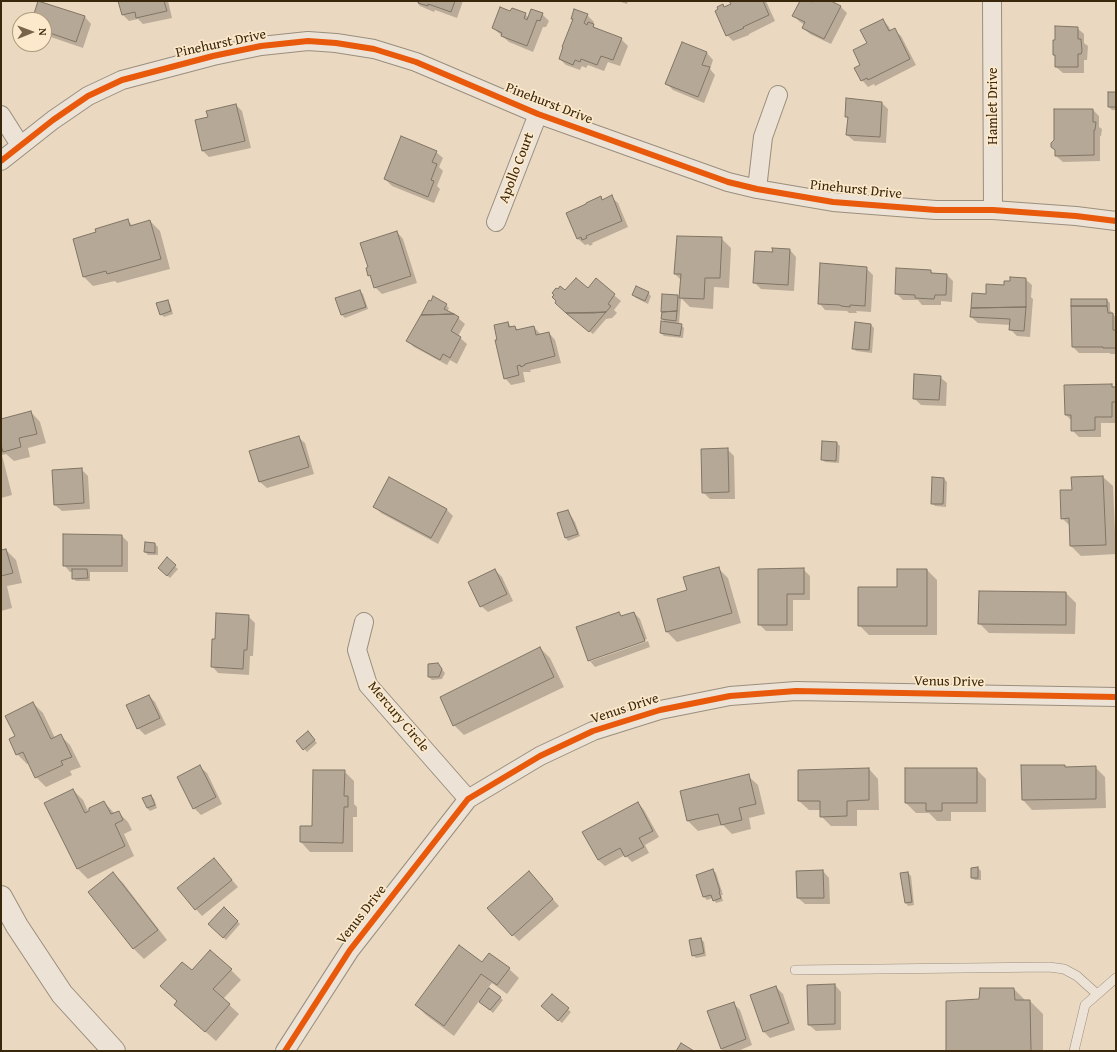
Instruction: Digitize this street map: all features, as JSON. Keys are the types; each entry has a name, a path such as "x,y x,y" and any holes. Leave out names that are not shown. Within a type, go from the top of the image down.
{"street":[{"name":"Hamlet Drive","path":"992,1 993,210"},
{"name":"Pinehurst Drive","path":"1,161 53,120 88,96 122,80 213,56 261,46 308,41 336,43 374,49 416,62 538,114 728,182 757,189 833,202 936,210 993,210 1076,216 1116,221"},
{"path":"757,189 764,137 778,95"},
{"name":"Apollo Court","path":"496,222 538,114"},
{"path":"1,115 20,145"},
{"name":"Mercury Circle","path":"364,622 357,650 368,685 468,799"},
{"name":"Venus Drive","path":"285,1051 350,950 468,799 540,756 593,731 660,710 730,696 796,690 1116,697"},
{"path":"1,897 17,926 62,994 114,1051"}],"lane":[{"path":"795,970 1049,967 1064,969 1077,976 1097,994"},
{"path":"1074,1051 1084,1005 1116,978"}],"building":[{"path":"38,1 85,16 76,42 52,34 52,12 35,12"},
{"path":"118,1 164,1 167,11 136,18 135,12 122,15"},
{"path":"417,1 455,1 451,12 428,4 428,6 418,3 419,2"},
{"path":"729,1 763,1 769,15 726,36 715,11 718,9 717,7 723,4 724,7 731,4"},
{"path":"800,1 831,1 841,6 824,39 802,28 805,22 792,16"},
{"path":"500,7 510,11 512,8 526,13 524,18 527,20 531,9 543,13 540,21 537,20 527,46 501,36 502,33 492,28"},
{"path":"574,9 588,14 584,23 587,25 588,22 594,24 593,27 622,38 613,60 601,56 597,65 581,59 580,62 575,60 573,65 559,59 573,19 571,19"},
{"path":"883,19 889,31 895,28 910,59 868,80 867,78 861,81 854,68 860,65 853,50 867,43 860,30"},
{"path":"1055,26 1078,27 1078,39 1081,39 1082,51 1081,54 1078,54 1078,67 1055,67 1053,40 1055,40"},
{"path":"682,42 707,52 702,65 710,67 698,97 665,84"},
{"path":"1108,92 1116,92 1116,107 1108,107"},
{"path":"846,98 882,102 880,137 846,135 848,117 845,117"},
{"path":"236,104 245,141 202,151 195,120 208,117 206,111"},
{"path":"1054,109 1093,109 1093,122 1096,122 1094,130 1094,155 1055,156 1055,150 1051,147 1051,143 1054,140"},
{"path":"401,136 437,151 432,162 437,164 431,180 434,181 428,197 384,179"},
{"path":"612,195 622,221 586,236 587,238 582,240 581,237 577,239 566,213 601,196 602,200"},
{"path":"128,219 130,226 150,220 161,259 107,274 106,271 83,277 73,239 96,232 95,229"},
{"path":"397,231 411,276 374,288 370,275 368,276 366,268 368,267 360,243"},
{"path":"677,236 722,237 720,278 705,278 704,299 679,298 681,274 674,274"},
{"path":"772,248 790,249 788,285 753,283 755,251 773,252"},
{"path":"820,263 867,267 865,306 850,305 850,307 818,304"},
{"path":"896,268 931,270 931,273 947,274 946,295 935,295 934,299 932,299 915,298 915,295 895,294"},
{"path":"1010,277 1026,278 1026,307 971,308 972,293 986,294 986,284 1004,285 1004,281 1010,281"},
{"path":"576,278 588,288 596,278 615,294 608,304 611,306 606,312 566,313 555,303 556,301 552,297 554,295 552,293 556,288 558,289 560,286 565,290"},
{"path":"636,286 649,292 645,301 632,295"},
{"path":"360,290 366,307 341,315 335,298"},
{"path":"662,294 678,295 677,311 661,312"},
{"path":"433,296 447,304 444,309 454,314 421,315 429,300 431,301"},
{"path":"1071,299 1107,299 1107,306 1071,306"},
{"path":"168,300 171,311 160,315 156,303"},
{"path":"1071,306 1107,306 1108,313 1113,313 1113,330 1116,330 1116,348 1072,347"},
{"path":"1026,307 1024,331 1009,330 1010,319 970,317 971,308"},
{"path":"677,311 676,321 661,319 662,312"},
{"path":"606,312 589,332 566,313 593,313"},
{"path":"454,314 459,317 451,331 461,337 450,358 443,354 440,360 406,341 421,315"},
{"path":"661,321 682,324 680,336 660,333"},
{"path":"508,322 509,327 515,326 516,330 534,326 536,335 549,332 555,356 525,364 521,367 520,365 517,366 519,375 504,379 495,340 497,340 494,325"},
{"path":"855,322 871,324 869,350 852,349"},
{"path":"914,374 941,376 939,400 913,399"},
{"path":"1112,384 1112,387 1116,387 1116,402 1112,402 1112,417 1095,417 1095,430 1071,431 1071,415 1065,415 1064,385"},
{"path":"31,411 37,434 19,438 21,447 3,452 1,445 1,419"},
{"path":"299,436 309,467 259,482 249,451"},
{"path":"822,441 837,442 836,461 821,460"},
{"path":"728,448 729,492 702,493 701,449"},
{"path":"82,468 84,503 54,505 52,470"},
{"path":"1103,476 1106,545 1070,546 1069,518 1061,519 1060,490 1072,490 1071,477"},
{"path":"389,477 447,509 431,538 373,507"},
{"path":"932,477 944,478 943,504 931,504"},
{"path":"568,510 578,534 565,538 557,513"},
{"path":"63,534 122,535 122,566 63,566"},
{"path":"145,542 155,543 155,553 144,552"},
{"path":"6,549 13,573 1,576 1,550"},
{"path":"167,557 176,565 167,576 158,568"},
{"path":"719,567 732,613 666,632 657,599 687,590 683,577"},
{"path":"804,568 804,594 787,594 787,625 758,625 758,569"},
{"path":"72,569 87,569 88,578 72,579"},
{"path":"495,569 507,594 480,607 468,582"},
{"path":"897,569 927,569 927,626 858,626 858,587 897,587"},
{"path":"979,591 1066,592 1066,625 978,624"},
{"path":"619,612 621,616 634,612 645,641 588,661 576,627"},
{"path":"216,613 249,615 247,650 244,650 243,669 211,667 212,639 215,639"},
{"path":"540,647 554,677 453,726 440,697"},
{"path":"438,663 442,669 439,677 428,677 428,664"},
{"path":"149,695 160,718 137,729 126,705"},
{"path":"33,702 51,739 61,734 72,757 61,761 63,765 35,778 23,752 16,755 9,739 15,736 5,716"},
{"path":"308,731 315,740 303,750 296,741"},
{"path":"200,765 216,797 193,809 177,777"},
{"path":"1021,765 1065,765 1065,767 1096,766 1096,799 1022,800"},
{"path":"869,768 869,800 847,801 847,816 820,817 820,801 798,801 798,770"},
{"path":"905,768 977,768 977,803 942,803 942,811 926,811 926,803 905,803"},
{"path":"313,770 345,770 344,796 348,796 348,807 344,807 343,843 300,842 300,826 312,826"},
{"path":"749,774 756,804 739,808 742,820 721,825 718,814 687,821 680,791"},
{"path":"73,789 85,813 89,811 89,808 104,801 111,814 119,811 123,820 115,824 125,846 77,869 44,803"},
{"path":"151,795 155,805 147,808 142,798"},
{"path":"638,802 653,831 639,838 644,847 625,857 620,848 598,860 582,832"},
{"path":"214,858 232,880 195,910 177,888"},
{"path":"978,867 978,878 971,878 971,868"},
{"path":"713,869 721,898 713,901 711,895 703,897 696,875"},
{"path":"823,870 824,898 797,898 796,871"},
{"path":"529,871 553,899 512,936 487,908"},
{"path":"113,872 158,930 133,949 88,892"},
{"path":"908,872 912,902 905,903 900,873"},
{"path":"224,907 238,921 223,938 208,924"},
{"path":"701,938 704,953 692,956 689,940"},
{"path":"459,945 482,962 489,953 510,968 497,985 481,974 444,1026 415,1005"},
{"path":"210,950 232,969 213,989 230,1004 205,1032 174,1005 177,1001 160,986 182,962 192,970"},
{"path":"835,984 835,1024 808,1025 807,985"},
{"path":"776,986 789,1023 763,1032 750,995"},
{"path":"489,988 501,997 490,1010 479,1002"},
{"path":"980,988 1014,988 1015,1000 1030,1000 1031,1051 946,1051 946,1001 979,999"},
{"path":"552,994 569,1008 558,1021 541,1006"},
{"path":"734,1002 746,1039 721,1049 707,1011"},
{"path":"681,1043 694,1051 676,1051"}],"cycle path":[{"path":"1,161 53,120 88,96 122,80 213,56 261,46 308,41 336,43 374,49 416,62 538,114 728,182 757,189 833,202 936,210 993,210 1076,216 1116,221"},
{"path":"285,1051 350,950 468,799 540,756 593,731 660,710 730,696 796,691 1116,697"}]}
